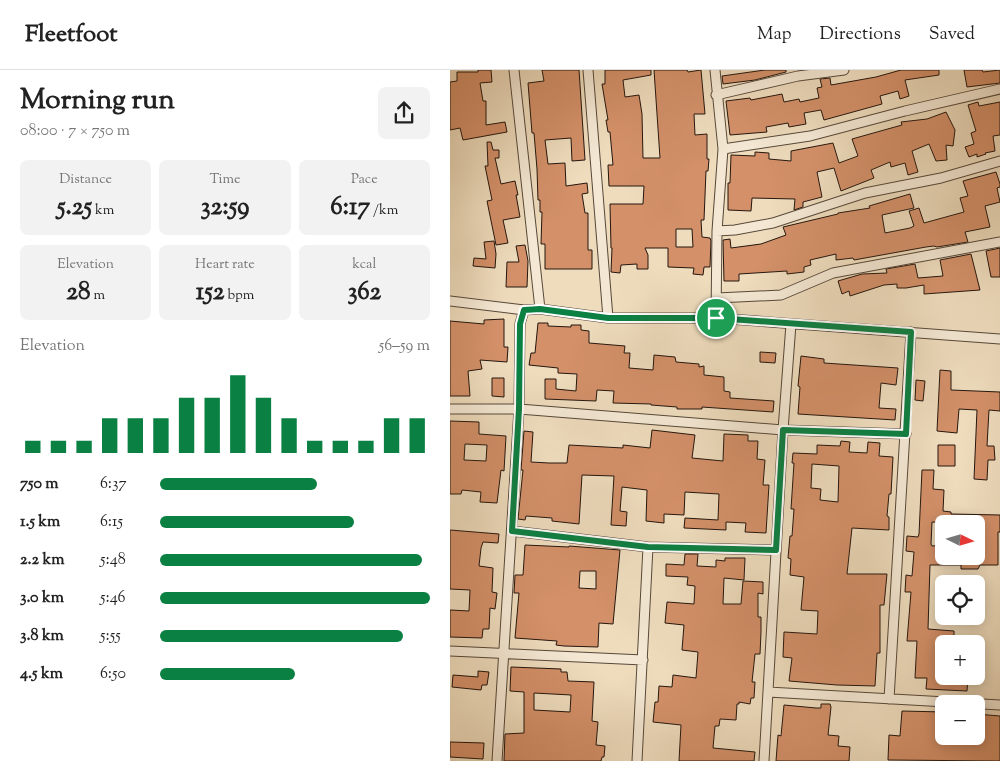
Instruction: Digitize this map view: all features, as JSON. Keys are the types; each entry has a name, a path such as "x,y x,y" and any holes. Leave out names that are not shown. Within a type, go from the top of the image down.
{"street":[{"path":"514,70 540,309"},
{"path":"588,70 608,318"},
{"path":"715,70 722,149 717,232 716,318"},
{"path":"716,95 798,76 844,70"},
{"path":"722,149 810,136 1000,89"},
{"path":"717,232 773,223 865,193 941,178 1000,161"},
{"path":"717,298 782,295 833,273 1000,242"},
{"path":"450,301 524,310 540,309 608,318 716,318 1000,339"},
{"path":"497,761 519,409 520,324 524,310"},
{"path":"764,761 791,324"},
{"path":"889,699 911,332"},
{"path":"450,409 519,409 783,430 906,434"},
{"path":"512,531 648,547 776,550"},
{"path":"637,761 648,547"},
{"path":"450,651 642,660"},
{"path":"768,692 1000,704"}],"building":[{"path":"478,70 491,70 492,82 480,83 483,101 486,101 486,125 505,122 507,132 463,140 460,128 450,130 450,82 457,81 457,72 478,72"},
{"path":"542,70 579,70 585,160 572,161 571,138 545,140 548,164 565,163 566,186 587,183 588,193 582,194 585,213 588,213 588,250 592,250 592,269 545,269 545,244 541,244 542,212 540,212 540,200 538,200 534,133 532,133 528,83 544,81"},
{"path":"605,70 651,70 651,75 623,80 625,97 639,95 642,114 643,158 660,158 654,70 687,70 688,72 701,70 705,114 694,114 695,135 707,134 707,159 709,159 708,171 706,171 704,220 701,220 702,237 710,238 711,241 710,267 704,267 703,275 693,274 694,268 668,267 668,248 645,248 648,255 648,269 637,269 637,264 621,265 620,273 611,272 610,204 643,204 644,186 609,186 608,165 613,165 602,84 605,84","holes":["676,229 692,229 693,247 676,247"]},
{"path":"765,70 786,70 786,72 755,80 723,84 722,76"},
{"path":"901,70 939,70 939,75 905,80 909,96 900,99 898,91 880,96 882,104 824,120 821,110 804,113 806,124 789,127 788,123 766,127 767,132 730,135 726,101 750,98 751,100 782,94 784,102 799,99 800,102 819,98 817,88 822,87 820,79 830,78 831,85 876,77"},
{"path":"964,70 982,70 983,72 1000,70 1000,83 967,87"},
{"path":"978,102 979,106 1000,102 1000,135 993,136 995,151 977,157 977,154 969,157 965,147 974,144 971,133 976,131 968,105"},
{"path":"946,112 955,130 953,146 946,145 947,160 936,161 929,144 912,151 918,172 908,175 905,163 891,167 890,162 871,170 874,178 841,191 834,168 817,172 822,197 803,202 803,207 794,210 795,199 752,198 751,211 728,210 731,155 755,156 755,152 769,153 769,159 791,161 791,151 833,143 839,163 858,156 852,139 902,125 901,122 927,119"},
{"path":"487,142 491,142 493,150 499,150 499,158 495,158 501,184 515,181 520,217 503,220 508,243 496,245 487,201 492,200 485,166 488,166"},
{"path":"996,172 1000,184 1000,187 997,188 1000,202 985,206 990,227 965,232 968,242 926,247 854,260 853,258 836,260 836,254 810,260 811,265 804,267 804,272 787,274 787,271 739,274 739,281 724,281 723,240 730,239 731,248 761,244 786,235 783,227 838,213 870,208 869,206 910,194 914,208 882,215 885,233 910,228 914,226 909,211 919,208 924,223 964,212 960,198 968,196 963,181"},
{"path":"494,241 496,254 495,268 473,266 474,258 486,259 484,242"},
{"path":"525,245 528,261 527,287 506,287 507,262 519,262 516,246"},
{"path":"1000,248 1000,277 991,277 986,251"},
{"path":"971,254 980,290 924,294 924,285 897,288 897,284 884,285 850,296 849,291 842,294 838,281 862,274 887,273 886,269 915,264 918,278 943,276 940,260"},
{"path":"504,319 504,347 508,347 507,362 480,360 482,369 468,371 470,396 450,396 450,321 484,324 484,320"},
{"path":"538,323 548,323 548,326 571,327 571,325 581,325 581,330 589,331 589,343 625,346 624,353 630,353 629,368 653,370 654,355 675,357 676,362 699,364 699,367 704,366 704,375 724,377 724,391 730,392 730,398 774,401 773,412 702,407 702,409 677,409 677,407 651,404 613,403 614,391 597,390 596,401 545,399 545,379 556,379 556,389 576,391 577,374 558,373 558,368 529,365 531,353 535,353"},
{"path":"760,352 776,353 775,363 760,362"},
{"path":"801,356 824,359 824,363 898,368 896,385 881,383 879,408 896,409 895,420 798,414"},
{"path":"940,370 951,371 951,390 1000,392 1000,411 989,410 987,446 994,446 995,460 988,460 987,480 974,479 977,410 959,409 957,433 937,431"},
{"path":"492,378 504,378 504,397 492,396"},
{"path":"916,380 925,381 923,401 915,400"},
{"path":"450,421 479,422 479,434 506,436 504,471 501,470 497,503 480,502 481,492 462,490 461,494 450,494","holes":["465,444 487,445 486,461 464,460"]},
{"path":"652,430 695,435 692,458 723,461 724,434 748,435 748,441 758,441 757,459 765,460 763,485 769,485 766,533 745,532 746,523 726,522 726,530 684,528 685,518 718,520 719,494 685,492 684,515 664,514 664,523 646,521 647,490 622,487 620,511 627,512 626,526 611,525 614,476 582,475 579,524 552,521 552,518 526,516 525,520 518,519 523,470 521,470 524,431 533,432 531,462 567,463 569,445 623,448 623,445 650,448"},
{"path":"841,441 850,442 849,452 867,453 868,442 880,443 879,456 893,457 891,494 889,494 887,516 889,517 889,530 852,528 847,574 887,574 884,605 880,605 880,653 877,653 875,686 789,681 792,658 783,657 784,632 817,634 818,611 801,610 804,577 790,575 791,559 788,558 794,509 791,509 793,453 817,454 817,445 840,446","holes":["812,464 839,466 838,502 820,500 821,489 811,488"]},
{"path":"938,445 955,445 955,466 938,466"},
{"path":"922,470 934,470 933,489 944,490 943,511 951,512 951,514 1000,515 998,565 985,565 985,515 935,515 935,522 932,522 931,544 935,546 935,565 930,565 928,629 954,631 954,635 935,635 935,685 967,685 967,691 926,689 927,678 915,678 917,641 907,641 911,592 905,592 906,575 912,576 914,552 906,551 907,536 918,537"},
{"path":"450,530 499,534 498,543 483,542 481,548 479,566 493,568 492,592 497,593 495,609 490,608 489,629 483,629 482,638 450,637 450,610 469,611 470,590 450,589"},
{"path":"525,545 620,550 613,624 599,623 598,647 564,646 556,645 557,641 515,638 519,593 514,593 515,575 523,575","holes":["580,571 596,571 596,589 579,588"]},
{"path":"685,554 698,554 697,566 716,567 716,560 725,561 725,558 745,558 744,580 724,578 723,604 741,604 743,581 763,582 763,594 758,593 758,617 761,617 761,632 760,654 755,654 752,682 755,682 754,698 751,698 750,704 739,702 737,704 736,720 720,719 719,726 715,726 713,748 755,752 754,761 679,761 681,725 653,722 655,702 658,702 659,686 672,687 673,675 696,678 698,652 682,650 684,625 665,623 667,602 694,604 695,586 687,585 688,577 666,576 666,564 684,565"},
{"path":"961,565 980,565 978,569 961,569"},
{"path":"511,667 561,669 561,672 567,672 568,681 594,682 592,721 598,722 596,745 605,746 604,757 602,757 601,761 504,761 505,734 524,733 524,692 510,691","holes":["534,693 571,695 570,712 534,710"]},
{"path":"478,671 489,672 487,685 482,685 481,690 452,687 453,675 478,677"},
{"path":"821,704 830,704 828,735 839,736 838,746 850,747 849,761 776,761 778,735 781,736 784,705 821,708"},
{"path":"902,711 935,712 935,745 985,745 985,715 1000,716 1000,761 888,760 889,735 900,736"},
{"path":"450,742 484,743 483,759 450,757"}],"route":[{"path":"540,309 608,318 716,318 911,332 906,434 783,430 776,550 648,547 512,531 519,409 520,324 524,310 540,309"}]}
